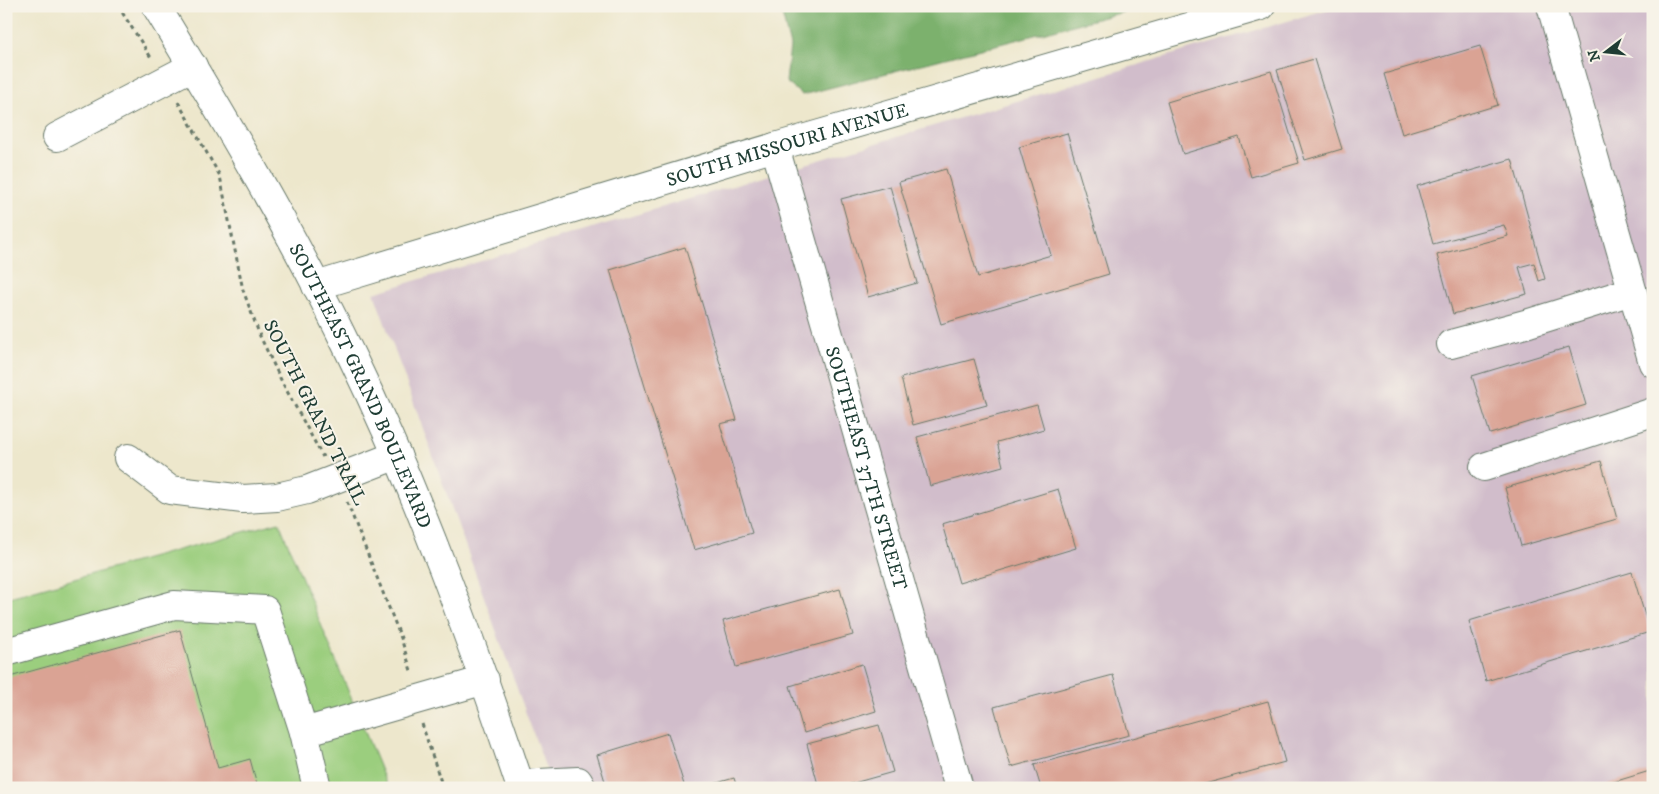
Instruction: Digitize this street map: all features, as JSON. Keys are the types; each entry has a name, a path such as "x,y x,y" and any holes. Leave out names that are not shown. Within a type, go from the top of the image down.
{"street":[{"name":"SOUTHEAST GRAND BOULEVARD","path":"156,6 262,185 353,359 397,455 446,575 485,680 520,786"},
{"name":"SOUTH MISSOURI AVENUE","path":"316,286 775,148 1261,6"},
{"path":"1551,6 1653,363"},
{"path":"57,137 193,66"},
{"name":"SOUTHEAST 37TH STREET","path":"775,148 959,788"},
{"path":"1451,344 1632,290"},
{"path":"1484,468 1653,412"},
{"path":"128,458 170,490 243,499 278,497 307,490 397,455"},
{"path":"6,652 174,605 265,610 304,732 317,788"},
{"path":"304,732 485,680"},
{"path":"520,786 578,781 582,788"}],"path":[{"name":"SOUTH GRAND TRAIL","path":"118,6 165,81 220,176 243,290 260,336 282,382 344,494 401,638 413,679 421,719 443,788"}],"shaded area":[{"path":"1339,6 1653,6 1653,788 553,788 374,293"}],"green space":[{"path":"780,6 1147,6 802,95 786,82 790,46"},
{"path":"279,522 388,788 6,788 6,598"}],"building":[{"path":"1480,46 1498,105 1402,134 1384,74"},
{"path":"1314,59 1342,149 1305,160 1277,70"},
{"path":"1271,71 1299,163 1251,177 1239,137 1183,154 1167,102"},
{"path":"1067,133 1109,274 941,324 899,182 946,169 978,277 1051,255 1019,147"},
{"path":"1512,159 1545,279 1539,281 1534,263 1519,267 1527,294 1453,314 1437,255 1508,236 1504,225 1433,244 1417,186"},
{"path":"890,186 917,283 868,297 841,199"},
{"path":"685,247 737,420 720,424 752,533 694,550 610,270"},
{"path":"1569,347 1586,405 1490,434 1472,376"},
{"path":"974,359 987,405 913,425 901,378"},
{"path":"1037,405 1044,429 997,442 1003,466 930,486 917,437"},
{"path":"1601,461 1617,519 1521,546 1505,488"},
{"path":"1058,489 1076,548 959,583 942,524"},
{"path":"1632,572 1650,632 1486,681 1469,621"},
{"path":"840,589 853,635 736,667 723,621"},
{"path":"180,630 218,768 250,759 258,788 6,788 6,678"},
{"path":"862,664 876,711 804,733 790,686"},
{"path":"1113,675 1129,735 1011,767 994,707"},
{"path":"1268,701 1285,762 1190,788 1041,788 1034,765"},
{"path":"879,725 893,772 836,788 819,788 807,744"},
{"path":"668,733 685,788 607,788 597,755"},
{"path":"1653,770 1653,788 1597,788 1597,787"},
{"path":"734,778 737,788 703,788 703,787"}]}
